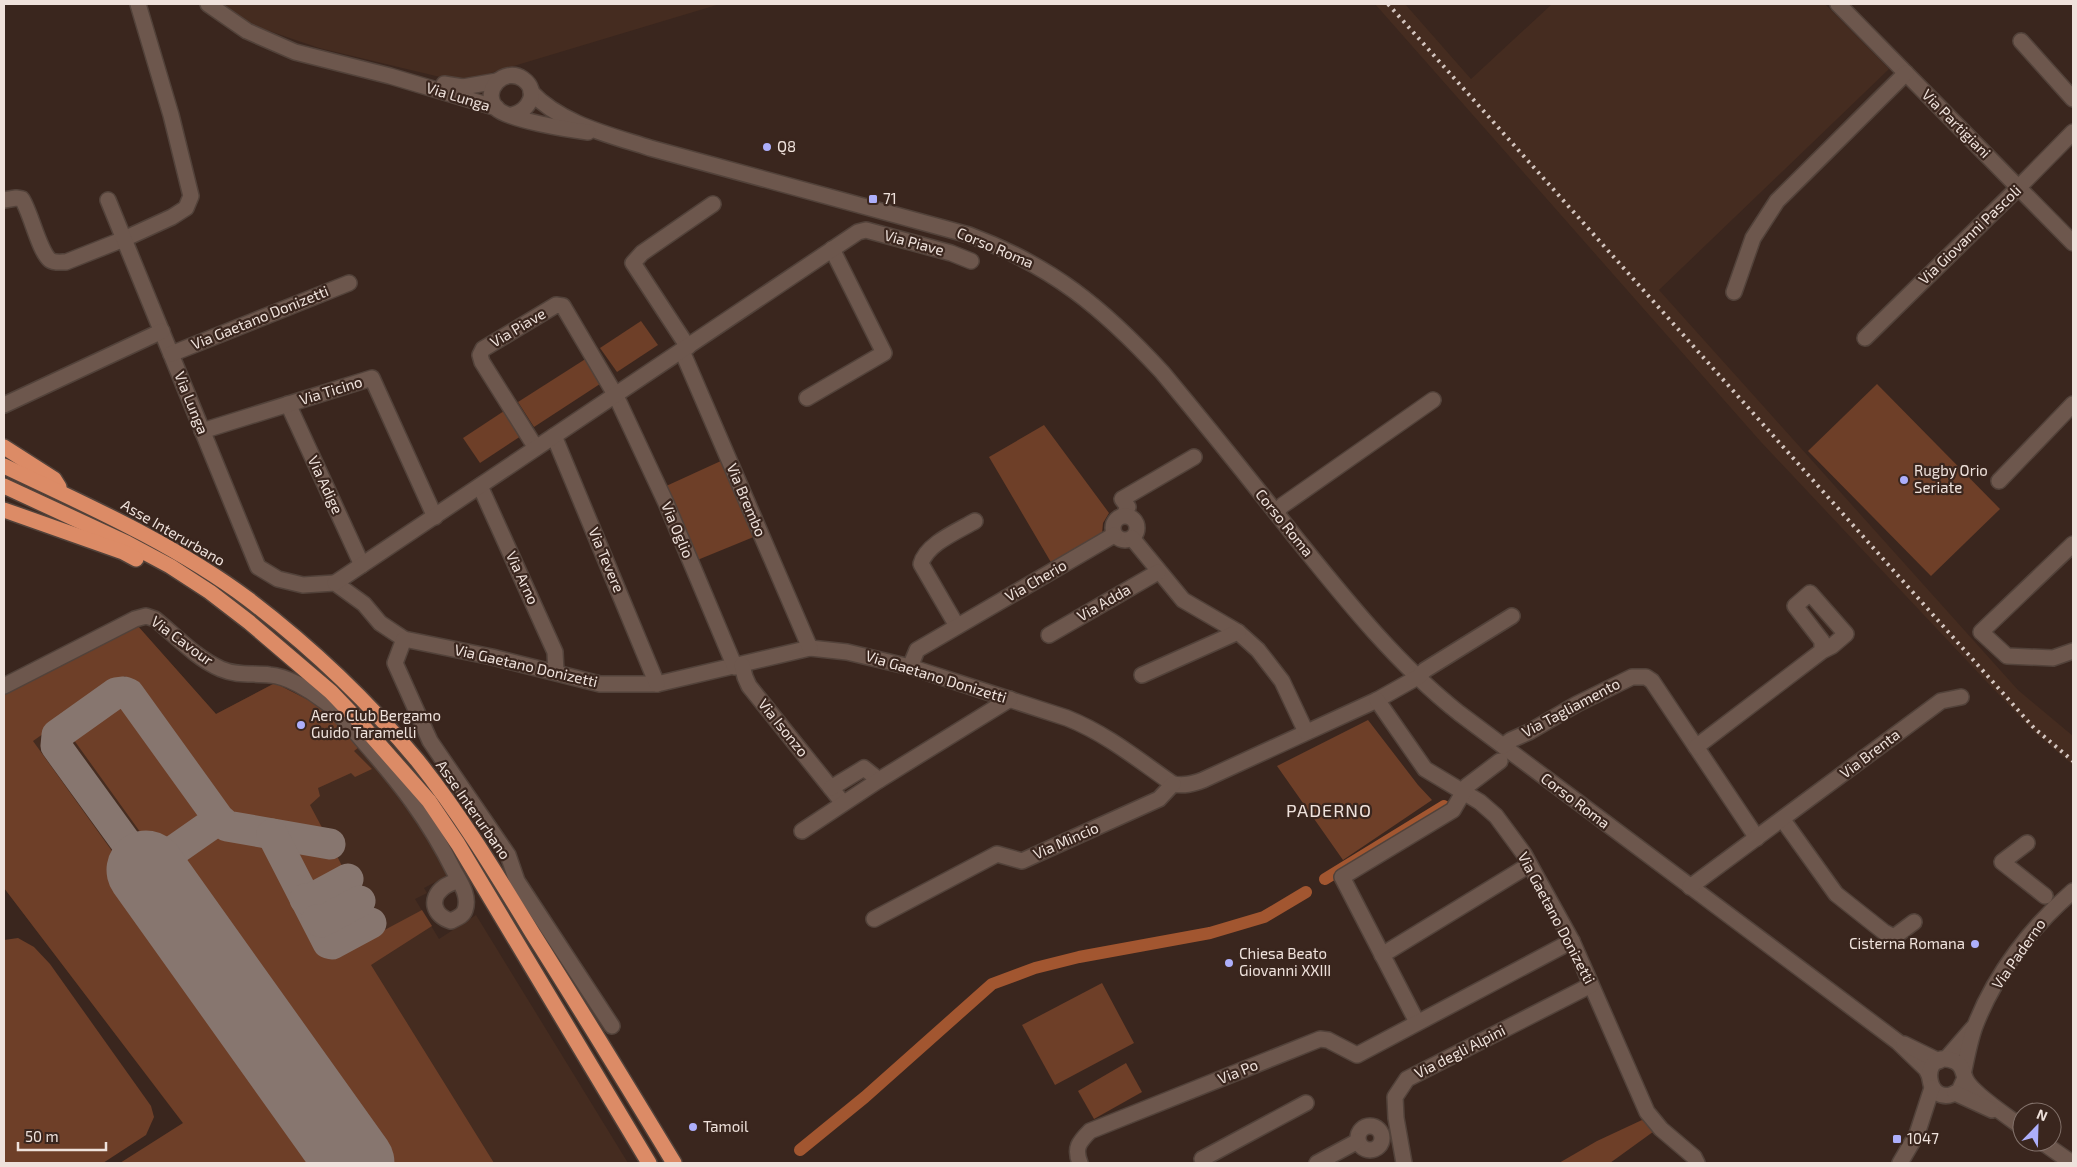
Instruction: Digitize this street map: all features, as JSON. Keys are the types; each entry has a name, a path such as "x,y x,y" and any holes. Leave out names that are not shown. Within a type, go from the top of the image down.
{"highway":[{"path":"4,447 54,479 66,496"},
{"name":"Asse Interurbano","path":"4,466 139,531 194,562 247,598 303,643 361,697 417,760 471,833 674,1163"},
{"name":"Asse Interurbano","path":"4,486 127,543 170,566 210,592 300,665 356,717 430,801 458,844 649,1163"},
{"path":"4,510 123,552 164,573 204,600 281,658 300,665"}],"street":[{"path":"4,200 22,199 44,252 51,260 66,262 124,239 172,217 186,208 192,196 171,115 138,4"},
{"name":"Via Lunga","path":"208,4 247,31 296,52 390,76 496,108"},
{"name":"Via Partigiani","path":"1838,4 2073,243"},
{"path":"2021,41 2073,99"},
{"path":"1734,292 1753,238 1777,201 1906,74"},
{"name":"Via Lunga","path":"390,76 463,87 497,81"},
{"name":"Corso Roma","path":"497,81 506,76 519,76 529,85 531,92 539,101 554,111 609,134 650,148 954,230 1014,254 1045,271 1096,306 1134,342 1168,379 1346,600 1418,677 1501,754 1690,887 1898,1042 1926,1069 1937,1092 1952,1094 2009,1117"},
{"path":"496,108 492,90 497,81"},
{"path":"512,115 524,110 528,106 531,92"},
{"name":"Corso Roma","path":"496,108 502,112 561,129 609,134"},
{"name":"Via Giovanni Pascoli","path":"1864,338 2019,188 2073,132"},
{"name":"Via Lunga","path":"108,200 258,567 278,579 303,585 335,583"},
{"path":"685,349 633,263 642,253 713,204"},
{"name":"Via Piave","path":"335,583 858,232 866,230 951,252 971,260"},
{"path":"807,398 884,353 832,249"},
{"name":"Via Gaetano Donizetti","path":"171,354 349,283"},
{"name":"Via Piave","path":"536,448 482,362 480,355 483,349 556,306 562,306 616,396"},
{"path":"4,405 162,331"},
{"name":"Via Brembo","path":"685,349 810,648"},
{"name":"Via Ticino","path":"202,431 372,378 435,517"},
{"name":"Via Oglio","path":"616,396 666,503 738,666"},
{"path":"1276,512 1283,505 1433,400"},
{"name":"Via Adige","path":"288,404 362,565"},
{"path":"1999,481 2073,404"},
{"name":"Via Tevere","path":"554,436 657,684"},
{"path":"1124,515 1128,507 1122,499 1194,457"},
{"name":"Via Arno","path":"480,486 556,652 556,672"},
{"path":"1124,515 1135,521 1138,527 1136,534 1126,540 1119,539 1114,535 1112,529 1113,522 1118,517 1124,515"},
{"path":"957,626 921,564 923,556 930,548 975,521"},
{"name":"Via Cherio","path":"910,666 917,650 1114,535"},
{"path":"1132,538 1158,572 1183,600 1238,632 1258,650 1282,681 1306,732"},
{"path":"2073,544 1981,632 2007,656 2053,658 2073,651"},
{"name":"Via Adda","path":"1049,635 1158,572"},
{"name":"Via Gaetano Donizetti","path":"335,583 364,604 380,623 404,639 556,672 600,684 657,684 810,648 846,652 910,666 1090,727 1120,745 1173,784"},
{"name":"Via Cavour","path":"4,686 135,619 146,616 155,619 203,658 222,669 243,675 272,675 305,689 324,701 345,721 401,784 439,840 459,880"},
{"path":"1173,784 1188,785 1203,780 1377,700 1418,677 1425,670 1512,616"},
{"path":"1142,675 1238,632"},
{"path":"404,639 395,663 430,741 508,856 517,882 612,1026"},
{"path":"1696,747 1822,651"},
{"name":"Via Isonzo","path":"738,666 749,686 843,804"},
{"name":"Via Tagliamento","path":"1382,955 1342,877 1453,810 1467,786 1501,754 1510,740 1529,732 1577,704 1632,677 1646,677 1652,681 1757,838"},
{"name":"Via Brenta","path":"1690,887 1941,702 1961,697"},
{"path":"802,831 879,780 1010,699"},
{"name":"Via Gaetano Donizetti","path":"1377,700 1425,769 1480,802 1496,816 1529,865 1572,941 1647,1112 1661,1129 1695,1160"},
{"path":"831,788 864,768 879,780"},
{"name":"Via Mincio","path":"874,919 997,854 1022,861 1159,799 1173,784"},
{"path":"1783,820 1836,894 1877,927 1894,938 1914,922"},
{"path":"2027,843 2002,862 2045,896"},
{"path":"1417,1022 1382,955 1529,865"},
{"name":"Via Paderno","path":"1964,1074 1976,1025 2007,966 2049,911 2073,891"},
{"name":"Via Po","path":"1080,1163 1076,1152 1080,1141 1090,1132 1320,1039 1328,1040 1357,1055 1572,941"},
{"name":"Via degli Alpini","path":"1403,1163 1396,1118 1395,1097 1407,1079 1592,986"},
{"name":"Via Paderno","path":"1942,1060 1976,1025"},
{"name":"Corso Roma","path":"1898,1042 1942,1060 1958,1063 1968,1084 2012,1119"},
{"path":"1917,1134 1931,1081 1931,1069 1942,1060"},
{"path":"1900,1163 1917,1134 1952,1094 1962,1087 1964,1074"},
{"path":"1205,1163 1202,1158 1306,1103"},
{"name":"Via degli Alpini","path":"1317,1163 1358,1141 1358,1134 1362,1128 1369,1126 1376,1127 1380,1132 1382,1139 1379,1145 1393,1158 1403,1163"},
{"path":"2056,1152 2072,1163"}],"shaded area":[{"path":"220,4 720,4 461,82 319,48 252,25"},
{"path":"1375,4 1405,4 1471,79 1552,4 1825,4 1889,69 1659,290 2018,690 2073,736 2073,765 2035,733 1761,442"},
{"path":"641,321 658,345 617,372 600,348"},
{"path":"587,358 603,382 534,427 518,402"},
{"name":"Rugby Orio Seriate","path":"1877,384 2000,509 1931,576 1808,451"},
{"path":"504,411 521,436 480,463 463,438"},
{"path":"1044,425 1109,513 1103,523 1102,534 1052,564 989,457"},
{"path":"723,460 756,536 695,561 664,487"},
{"path":"137,625 216,714 275,683 359,747 390,780 403,805 409,802 447,876 424,888 427,893 415,899 439,939 476,915 628,1163 213,1163 4,888 4,691"},
{"path":"137,625 216,714 275,683 322,707 359,747 354,751 372,769 355,777 351,773 318,788 320,796 310,805 327,837 271,830 242,823 221,812 125,676 33,741 336,1163 120,1163 183,1123 4,888 4,691"},
{"path":"123,700 198,804 199,813 192,828 179,840 156,854 71,736 73,729 116,701"},
{"path":"1368,720 1418,785 1432,800 1343,860 1277,766"},
{"path":"214,834 268,840 326,954 374,929 377,934 422,910 432,926 371,965 494,1163 376,1163 167,871 168,862 176,854"},
{"path":"283,843 334,850 346,874 317,889 305,885"},
{"path":"351,885 357,896 328,911 317,908 314,904"},
{"path":"362,907 368,918 338,932 329,930 326,925"},
{"path":"18,938 34,947 50,964 151,1106 154,1117 146,1135 103,1163 4,1163 4,940"},
{"path":"1102,983 1134,1043 1055,1085 1022,1025"},
{"path":"1126,1063 1142,1092 1094,1119 1078,1091"},
{"path":"1642,1120 1657,1129 1610,1163 1559,1163 1597,1141"}],"waterway":[{"path":"1325,879 1444,806"},
{"path":"800,1150 865,1097 992,984 1035,968 1079,957 1210,933 1264,917 1306,892"}],"taxiway":[{"path":"219,819 146,870 56,746 57,735 116,693 124,692 129,694 219,819 227,826 330,844"},
{"path":"272,834 328,943 332,944 371,923"},
{"path":"305,899 311,899 348,879"},
{"path":"317,920 321,922 360,901"}],"runway":[{"path":"146,870 355,1163"}],"railway":[{"path":"1388,4 2034,728 2073,761"}],"place":[{"name":"Q8","path":"767,147"},
{"name":"71","path":"873,199"},
{"name":"Rugby Orio Seriate","path":"1904,480"},
{"name":"Aero Club Bergamo Guido Taramelli","path":"301,725"},
{"name":"Cisterna Romana","path":"1975,944"},
{"name":"Chiesa Beato Giovanni XXIII","path":"1229,963"},
{"name":"Tamoil","path":"693,1127"},
{"name":"1047","path":"1897,1139"}],"district":[{"name":"PADERNO","path":"1329,811"}]}
